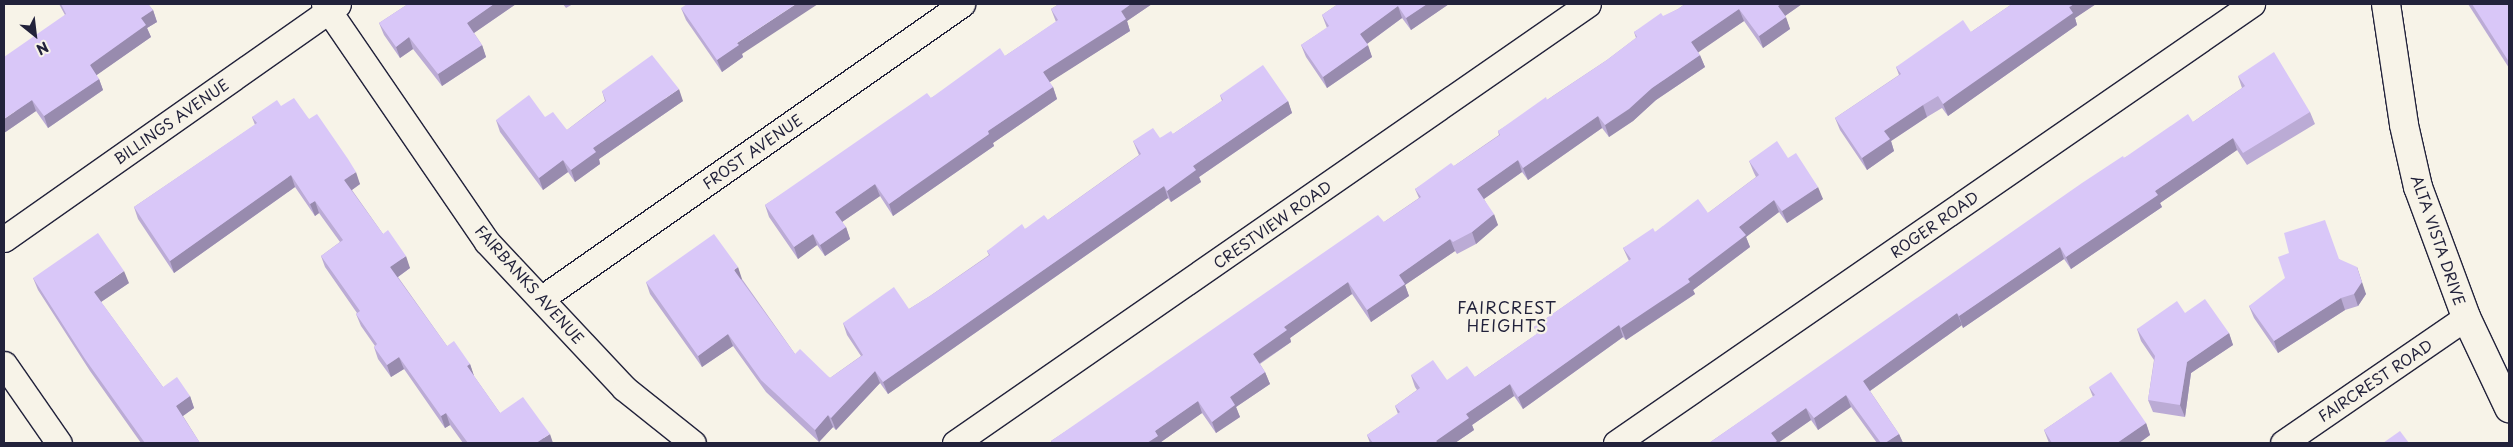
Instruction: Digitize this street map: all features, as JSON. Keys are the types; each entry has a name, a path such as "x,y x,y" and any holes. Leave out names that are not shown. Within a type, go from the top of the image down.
{"street":[{"name":"FROST AVENUE","path":"542,298 962,4"},
{"name":"CRESTVIEW ROAD","path":"955,443 1588,4"},
{"name":"ROGER ROAD","path":"1616,443 2252,4"},
{"name":"ALTA VISTA DRIVE","path":"2386,4 2404,125 2418,187 2466,317 2509,408"},
{"name":"FAIRBANKS AVENUE","path":"330,6 487,242 542,298 624,388 693,443"},
{"name":"BILLINGS AVENUE","path":"4,239 330,6"},
{"name":"FAIRCREST ROAD","path":"2283,443 2466,317"},
{"path":"4,364 59,443"}],"building":[{"path":"61,4 148,4 153,10 141,18 146,25 90,65 99,79 44,116 32,100 4,119 4,57 66,14"},
{"path":"408,4 494,4 467,23 482,45 438,74 409,37 396,47 379,23"},
{"path":"687,4 796,4 737,43 739,45 717,60 681,8"},
{"path":"1059,4 1131,4 1121,11 1126,19 1043,72 1053,87 988,131 989,134 889,204 875,184 835,212 846,227 820,245 813,234 794,247 765,205 927,93 931,98 1000,48 1005,56 1058,20 1051,9"},
{"path":"1338,4 1427,4 1406,18 1398,6 1360,34 1368,45 1323,77 1301,45 1329,26 1322,15"},
{"path":"1685,4 1781,4 1778,6 1786,17 1759,36 1739,9 1691,42 1700,55 1652,88 1629,109 1605,125 1598,116 1523,168 1518,160 1477,189 1494,214 1472,232 1453,242 1450,239 1399,275 1405,284 1367,310 1348,282 1284,327 1287,330 1253,354 1265,372 1230,397 1235,405 1212,422 1198,401 1155,431 1158,436 1147,443 1053,443 1051,441 1378,215 1384,222 1421,197 1415,189 1451,163 1454,166 1500,135 1498,131 1546,97 1547,100 1607,60 1637,37 1634,32 1661,13 1663,16"},
{"path":"2012,4 2074,4 2069,7 2073,13 1943,104 1938,96 1884,131 1890,139 1862,158 1835,118 1901,74 1896,67 1963,20 1971,32"},
{"path":"2472,4 2509,4 2509,62"},
{"path":"2274,52 2310,112 2243,153 2233,138 2155,191 2158,195 2066,257 2060,247 1959,316 1957,313 1863,381 1899,434 1885,443 1881,443 1846,395 1814,418 1806,408 1771,433 1777,441 1774,443 1709,443 2082,183 2123,156 2124,158 2188,114 2193,122 2245,86 2238,76"},
{"path":"652,55 679,89 593,148 596,152 571,170 563,160 539,178 496,120 529,95 545,117 553,112 567,130 606,101 602,91"},
{"path":"1263,65 1288,101 1193,166 1196,170 1167,191 1164,186 883,382 875,371 831,418 828,415 815,430 761,380 728,334 698,356 646,282 714,234 738,267 734,270 795,354 800,349 830,378 863,355 843,323 894,287 909,309 990,255 987,251 1022,224 1025,229 1044,215 1048,220 1141,154 1133,141 1153,128 1160,138 1171,131 1173,134 1223,100 1220,95"},
{"path":"294,98 309,119 317,114 348,159 356,172 344,180 383,234 388,230 406,256 390,267 447,346 454,341 470,364 467,366 500,413 523,397 550,434 536,443 468,443 446,413 441,416 399,357 387,365 374,347 377,344 356,314 360,311 321,256 343,240 315,201 310,204 291,175 170,261 134,207 257,123 252,117 277,100 281,106"},
{"path":"1777,141 1788,158 1796,153 1818,187 1782,211 1774,200 1739,227 1746,235 1688,279 1690,282 1621,328 1619,325 1518,397 1510,384 1466,414 1469,418 1436,441 1438,443 1373,443 1367,435 1400,412 1395,406 1420,388 1411,375 1433,360 1447,380 1467,366 1475,377 1538,333 1534,327 1631,259 1623,248 1653,228 1655,232 1698,199 1708,213 1759,175 1749,161"},
{"path":"2325,220 2339,259 2357,267 2362,282 2354,294 2341,298 2274,341 2249,306 2285,278 2278,257 2289,253 2284,233"},
{"path":"98,233 124,271 94,292 163,387 177,377 190,396 176,406 200,443 145,443 85,359 33,278"},
{"path":"2205,299 2229,333 2187,362 2180,405 2148,400 2155,356 2137,329 2177,301 2185,313"},
{"path":"2111,372 2146,423 2117,443 2052,443 2044,430 2095,395 2089,387"},
{"path":"2400,431 2409,443 2383,443"}],"district":[{"name":"FAIRCREST HEIGHTS","path":"1507,316"}]}
